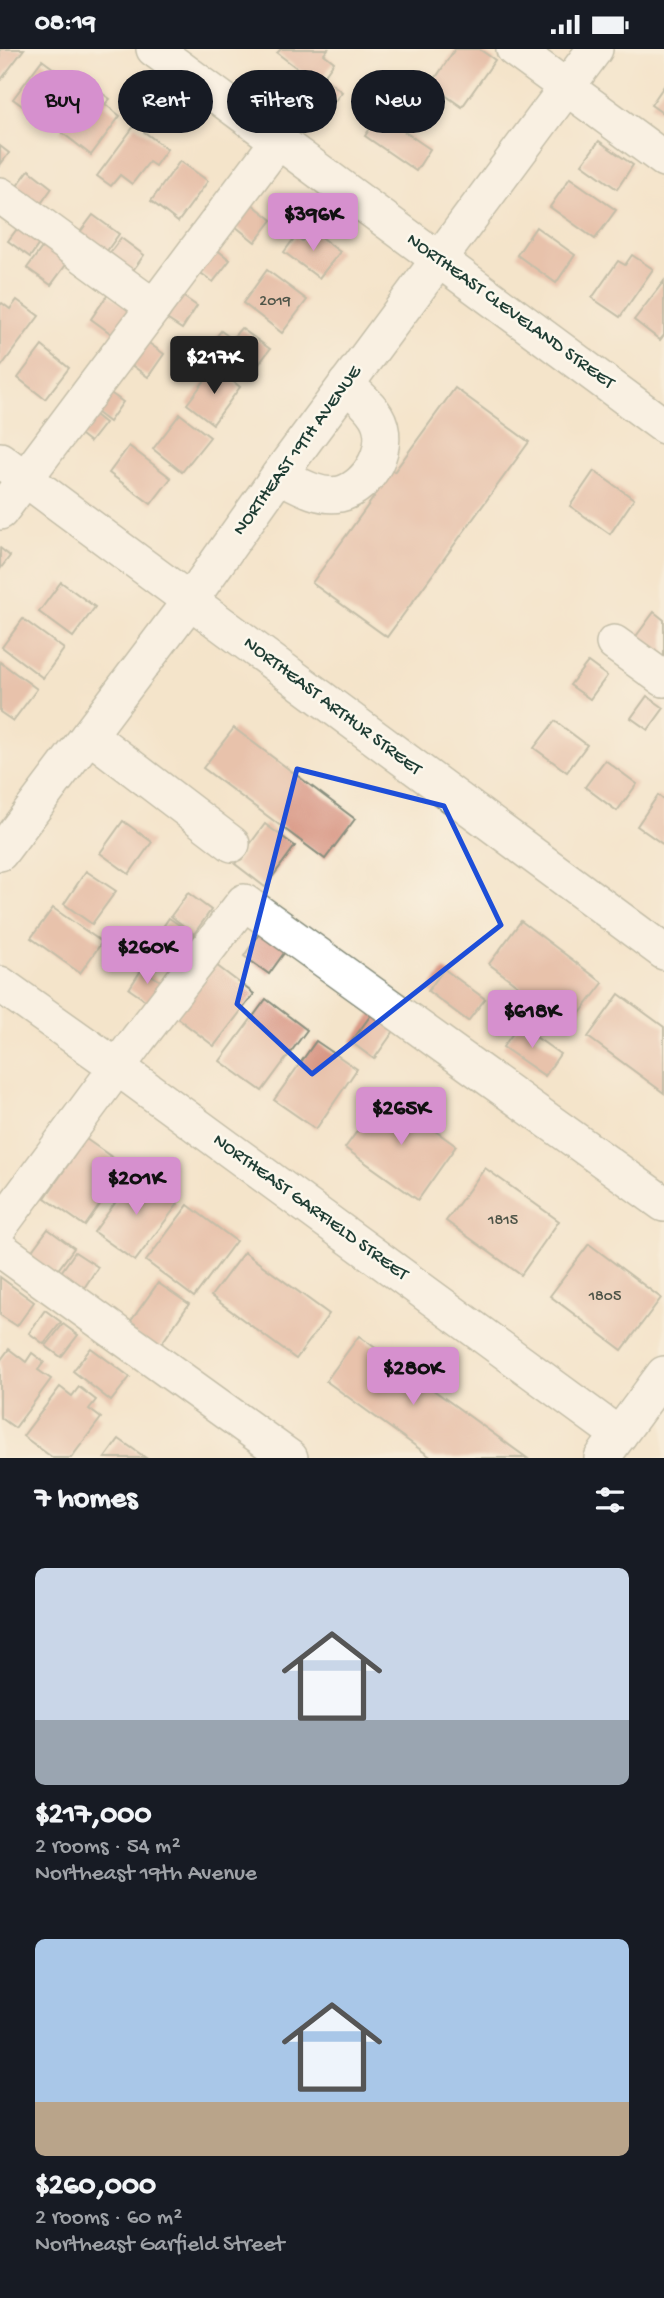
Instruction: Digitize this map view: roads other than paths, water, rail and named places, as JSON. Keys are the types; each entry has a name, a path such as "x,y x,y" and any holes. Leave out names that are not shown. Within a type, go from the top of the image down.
{"street":[{"name":"NORTHEAST CLEVELAND STREET","path":"154,49 664,426"},
{"path":"514,49 664,159"},
{"name":"NORTHEAST 19TH AVENUE","path":"0,853 595,49"},
{"path":"0,512 12,470 154,307 279,140"},
{"path":"0,195 154,307"},
{"path":"279,475 320,494 340,493 362,484 377,460 381,436 377,417 346,384"},
{"name":"NORTHEAST ARTHUR STREET","path":"12,470 664,953"},
{"path":"614,643 664,679"},
{"path":"89,735 232,844"},
{"path":"0,1226 117,1067 244,902 664,1204"},
{"name":"NORTHEAST GARFIELD STREET","path":"0,984 117,1067 610,1446"},
{"path":"0,1249 290,1458"},
{"path":"610,1446 664,1374"}]}
